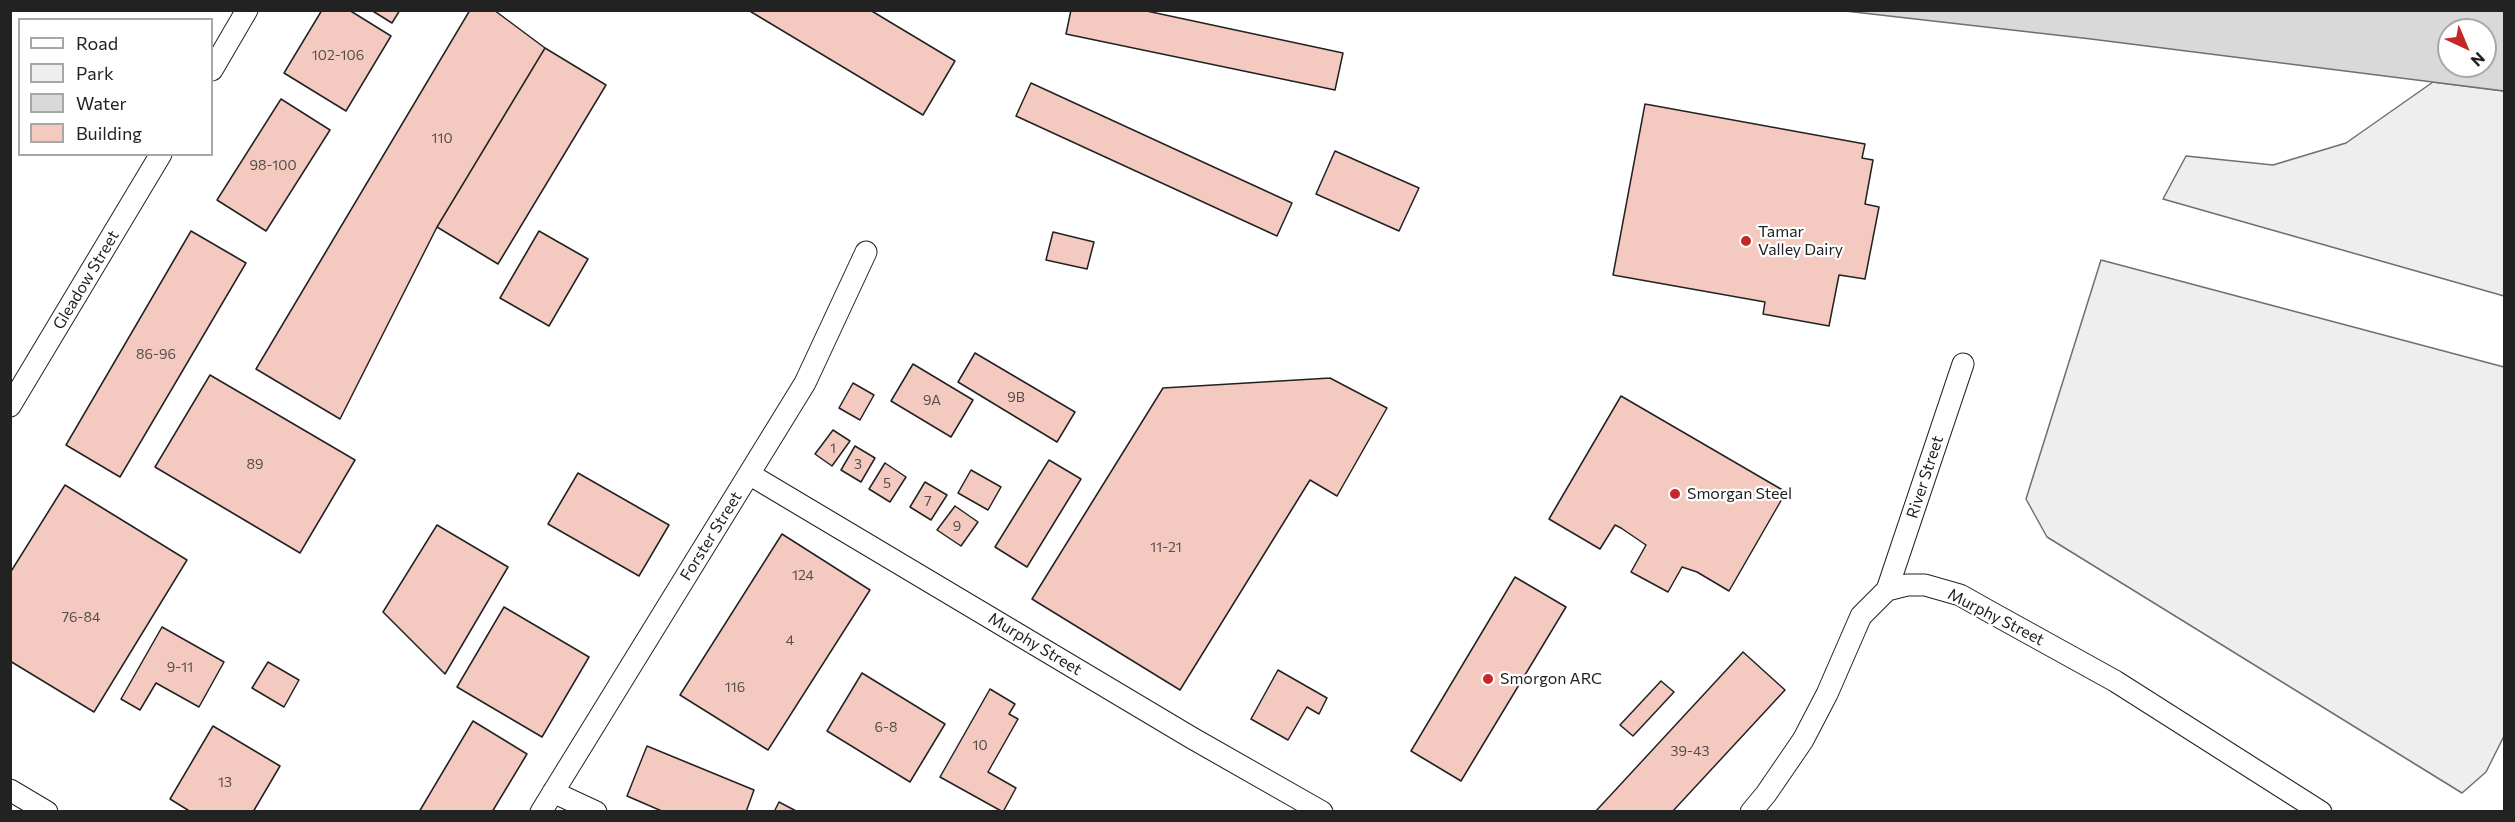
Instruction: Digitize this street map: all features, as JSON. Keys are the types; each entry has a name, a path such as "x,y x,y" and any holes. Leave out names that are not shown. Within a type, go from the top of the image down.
{"street":[{"path":"213,68 247,10"},
{"name":"Gleadow Street","path":"10,406 160,156"},
{"name":"Forster Street","path":"541,812 805,383 866,252"},
{"name":"River Street","path":"1887,590 1963,364"},
{"name":"Murphy Street","path":"749,474 1182,732 1322,812"},
{"name":"Murphy Street","path":"1887,590 1906,585 1925,585 1959,595 2115,681 2321,812"},
{"path":"1751,812 1803,740 1827,694 1861,616 1887,590"},
{"path":"10,790 47,812"},
{"path":"553,792 596,812"}],"green space":[{"path":"2433,82 2504,91 2504,296 2163,199 2186,156 2273,165 2346,143"},
{"path":"2101,260 2504,367 2504,736 2486,772 2462,793 2047,537 2026,499"}],"water":[{"path":"1845,11 2504,11 2504,91 2091,39"}],"building":[{"path":"322,10 349,10 391,36 346,111 284,73"},
{"path":"371,10 400,10 392,23"},
{"path":"470,10 494,10 545,48 437,227 340,419 256,369"},
{"path":"748,10 870,10 955,61 923,115"},
{"path":"1071,10 1142,10 1343,53 1335,90 1066,34"},
{"path":"545,48 606,85 498,264 437,227"},
{"path":"1031,83 1292,203 1277,236 1016,116"},
{"path":"281,99 330,130 266,231 217,200"},
{"name":"Tamar Valley Dairy","path":"1645,104 1865,144 1862,158 1873,160 1865,204 1879,207 1865,279 1839,275 1829,326 1763,314 1765,302 1613,275"},
{"path":"1335,151 1419,188 1399,231 1316,194"},
{"path":"191,231 246,263 120,477 66,445"},
{"path":"539,231 588,259 549,326 500,298"},
{"path":"1053,232 1094,242 1087,269 1046,260"},
{"path":"975,353 1075,412 1057,442 958,382"},
{"path":"913,364 973,400 951,437 891,401"},
{"path":"210,375 355,460 300,553 155,467"},
{"path":"1330,378 1387,408 1337,496 1310,480 1180,690 1032,599 1163,388"},
{"path":"853,383 874,395 860,420 839,408"},
{"name":"Smorgan Steel","path":"1621,396 1786,492 1729,591 1697,572 1682,567 1668,592 1631,572 1646,545 1621,528 1615,525 1600,549 1549,519"},
{"path":"833,430 850,441 832,466 815,454"},
{"path":"855,446 875,458 861,482 841,470"},
{"path":"1049,460 1081,479 1027,567 995,547"},
{"path":"885,463 906,477 890,502 869,489"},
{"path":"971,470 1001,487 988,510 958,493"},
{"path":"578,473 669,525 639,576 548,524"},
{"path":"925,482 947,495 931,520 910,507"},
{"path":"65,485 187,560 94,712 10,661 10,573"},
{"path":"955,506 978,522 961,546 937,530"},
{"path":"437,525 508,567 445,674 383,612"},
{"path":"782,534 870,590 768,750 680,695"},
{"name":"Smorgon ARC","path":"1515,577 1566,607 1461,781 1411,751"},
{"path":"504,607 589,657 542,737 457,687"},
{"path":"162,627 224,662 199,707 156,683 140,710 121,699"},
{"path":"1743,652 1785,690 1672,812 1595,812"},
{"path":"268,662 299,680 284,707 252,688"},
{"path":"1278,670 1327,698 1319,714 1307,707 1288,740 1251,719"},
{"path":"862,673 945,724 910,782 827,731"},
{"path":"1661,681 1674,692 1633,736 1620,725"},
{"path":"990,689 1015,704 1009,714 1018,719 988,772 1016,788 1003,812 940,777"},
{"path":"473,721 527,754 492,812 419,812"},
{"path":"213,726 280,766 253,812 191,812 170,799"},
{"path":"647,746 754,790 746,812 664,812 627,796"},
{"path":"779,802 798,812 774,812"}],"place":[{"name":"Tamar Valley Dairy","path":"1746,241"},
{"name":"Smorgan Steel","path":"1675,494"},
{"name":"Smorgon ARC","path":"1488,679"}]}
